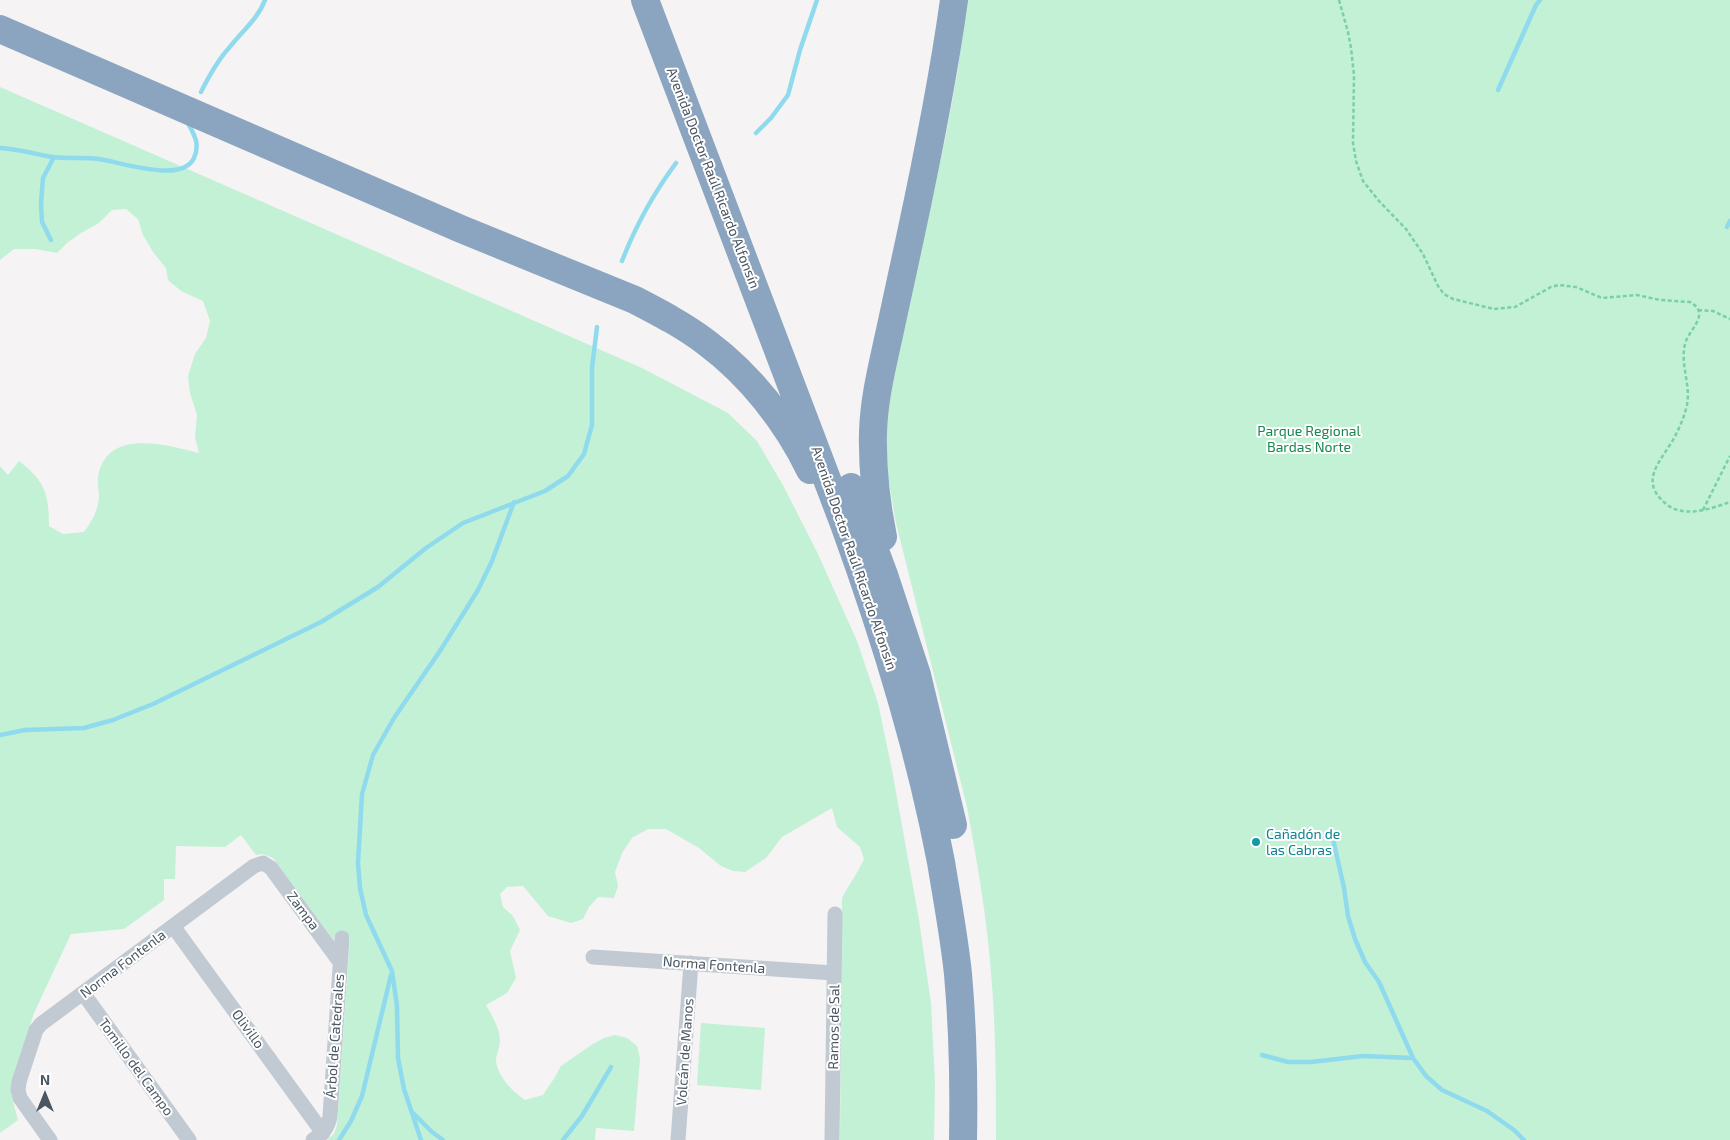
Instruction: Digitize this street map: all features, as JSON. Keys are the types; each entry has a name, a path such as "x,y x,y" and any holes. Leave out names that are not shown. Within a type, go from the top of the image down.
{"highway":[{"name":"Avenida Doctor Raúl Ricardo Alfonsín","path":"645,0 867,588 918,760 945,886 958,973 963,1062 963,1140"},
{"name":"Avenida Doctor Raúl Ricardo Alfonsín","path":"665,0 875,550 917,674 952,821 969,922 979,1022 981,1066 980,1140"},
{"path":"917,674 880,520 875,490 873,431 876,398 883,362 936,116 946,62 954,0"},
{"path":"0,29 461,229 635,300 684,327 728,360 780,421 808,464 867,588"}],"street":[{"name":"Norma Fontenla","path":"50,1140 20,1098 18,1090 36,1030 41,1024 254,866 263,863"},
{"name":"Zampa","path":"263,863 271,868 340,962"},
{"name":"Ramos de Sal","path":"832,1140 835,914"},
{"name":"Olivillo","path":"173,926 318,1136"},
{"name":"Árbol de Catedrales","path":"318,1136 327,1127 330,1116 342,938"},
{"name":"Norma Fontenla","path":"593,957 834,973"},
{"name":"Volcán de Manos","path":"678,1140 691,963"},
{"name":"Tomillo del Campo","path":"83,993 189,1140"}],"path":[{"path":"1339,0 1351,48 1354,75 1352,125 1356,162 1363,181 1378,201 1406,229 1423,254 1438,286 1444,294 1453,299 1485,307 1505,309 1515,307 1551,287 1568,285 1602,298 1636,295 1695,304 1698,310 1698,320 1688,336 1684,349 1688,402 1683,420 1673,440 1657,464 1652,482 1659,498 1670,507 1679,510 1704,510 1730,502"},
{"path":"1698,310 1713,310 1730,319"},
{"path":"1704,510 1730,456"}],"green space":[{"name":"Parque Regional Bardas Norte","path":"967,0 1730,0 1730,1140 996,1140 993,994 987,931 978,869 967,807 896,523 886,465 887,406 946,135 958,69"},
{"path":"0,87 642,368 728,413 757,441 784,487 818,554 857,641 878,703 919,920 931,1003 935,1084 934,1140 840,1140 842,898 864,859 860,847 837,827 832,808 782,837 766,858 745,872 733,871 721,866 699,848 666,829 648,829 632,838 622,853 615,872 618,886 614,898 598,897 589,907 583,919 571,923 548,916 523,886 507,887 500,894 503,907 513,916 520,930 510,951 516,978 507,993 486,1005 500,1036 496,1060 499,1072 510,1088 525,1100 543,1095 561,1066 593,1044 615,1035 627,1038 637,1046 640,1059 634,1131 596,1128 595,1140 327,1140 334,1134 337,1125 350,936 334,935 334,941 273,858 263,854 256,855 241,835 225,847 176,846 175,879 164,879 164,900 124,929 71,934 34,1013 11,1084 11,1094 18,1120 0,1133 0,466 8,475 19,461 35,475 44,489 48,505 49,526 63,534 84,532 90,524 96,511 99,497 98,477 103,462 112,451 139,443 170,446 199,453 195,437 197,415 190,393 188,376 195,354 206,338 210,321 203,301 181,291 168,280 166,268 153,252 143,235 138,219 126,209 112,210 99,223 67,243 57,253 35,249 14,249 0,260"},
{"path":"701,1023 765,1028 761,1090 697,1085"}],"waterway":[{"path":"201,92 217,63 254,19 265,0"},
{"path":"756,133 771,118 788,95 800,50 817,0"},
{"path":"1498,90 1536,5 1540,0"},
{"path":"0,148 53,157 99,159 164,171 177,170 187,166 196,153 196,140 188,123"},
{"path":"51,240 42,222 41,203 43,178 54,157"},
{"path":"622,261 646,210 676,163"},
{"path":"1727,227 1730,221"},
{"path":"0,735 25,730 84,728 113,720 153,704 321,622 378,587 426,548 463,523 545,491 568,476 584,454 592,425 592,368 597,327"},
{"path":"421,1140 404,1089 398,1058 397,1006 392,971 366,915 360,888 358,863 362,794 373,755 394,718 440,651 478,590 492,561 514,502"},
{"path":"1333,839 1348,916 1355,939 1365,962 1379,982 1413,1058 1426,1076 1442,1090 1487,1111 1514,1130 1524,1140"},
{"path":"339,1140 351,1121 362,1096 391,975"},
{"path":"1262,1055 1288,1062 1311,1062 1363,1056 1413,1058"},
{"path":"563,1140 582,1116 611,1067"},
{"path":"414,1114 443,1140"}],"place":[{"name":"Cañadón de las Cabras","path":"1256,842"}]}
